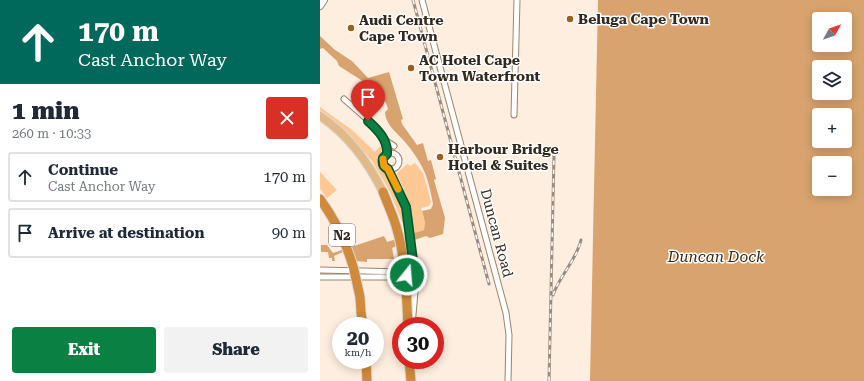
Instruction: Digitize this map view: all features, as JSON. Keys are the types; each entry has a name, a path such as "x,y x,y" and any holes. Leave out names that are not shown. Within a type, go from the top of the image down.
{"highway":[{"path":"383,192 395,222 402,250 406,283 408,317"},
{"name":"N2","path":"320,199 336,223 351,257 362,317"},
{"path":"366,369 367,381"},
{"path":"409,369 410,381"}],"main road":[{"path":"320,116 344,136 367,162 383,192"}],"street":[{"path":"320,6 324,0"},
{"name":"Duncan Road","path":"422,0 506,313 509,334 508,381"},
{"path":"514,115 518,0"},
{"path":"344,99 378,130 387,146 388,154"},
{"path":"382,137 394,146 395,154 399,161 394,176 396,185"},
{"path":"394,146 383,158 382,163 388,169 406,207 408,233 414,268"},
{"path":"388,154 395,154"},
{"path":"388,169 396,168"},
{"path":"320,270 408,271 418,268 422,273 414,292 413,317"},
{"path":"408,271 407,276 411,281 414,292"},
{"path":"320,277 401,277 411,281 418,281"},
{"path":"406,369 407,381"}],"shaded area":[{"path":"320,107 352,130 375,152 380,146 382,152 380,161 381,168 387,173 394,184 400,198 406,225 404,227 390,192 372,161 348,133 320,110"},
{"path":"415,163 423,173 431,202 429,206 421,208 425,222 424,230 413,234 411,211 408,199 397,174 408,164 410,166"},
{"path":"320,172 337,190 327,198 320,189"}],"water":[{"name":"Duncan Dock","path":"598,0 864,0 864,381 590,381"},
{"path":"320,36 335,50 352,61 368,78 389,72 403,119 401,120 402,124 417,145 423,143 428,161 431,160 436,179 434,180 445,218 443,234 430,238 426,236 392,248 394,259 367,259 367,262 346,260 343,252 334,256 335,261 332,261 332,258 329,258 328,252 321,252 321,245 327,245 333,253 384,236 387,242 424,230 425,222 422,211 431,209 433,204 428,181 421,165 411,149 392,128 387,120 385,112 388,109 386,103 361,80 339,66 337,61 323,48 320,49"}],"railway":[{"path":"413,0 489,284"},
{"path":"549,381 554,155"},
{"path":"553,295 576,255 581,240"}],"slow traffic":[{"path":"383,159 382,163 388,169 398,189"}],"place":[{"name":"Beluga Cape Town","path":"570,19"},
{"name":"Audi Centre Cape Town","path":"351,28"},
{"name":"AC Hotel Cape Town Waterfront","path":"411,68"},
{"name":"Harbour Bridge Hotel & Suites","path":"440,157"}],"route":[{"path":"368,121 378,131 387,146 387,154 383,158 382,163 388,169 406,207 408,233 414,268 408,271 407,275"}]}
